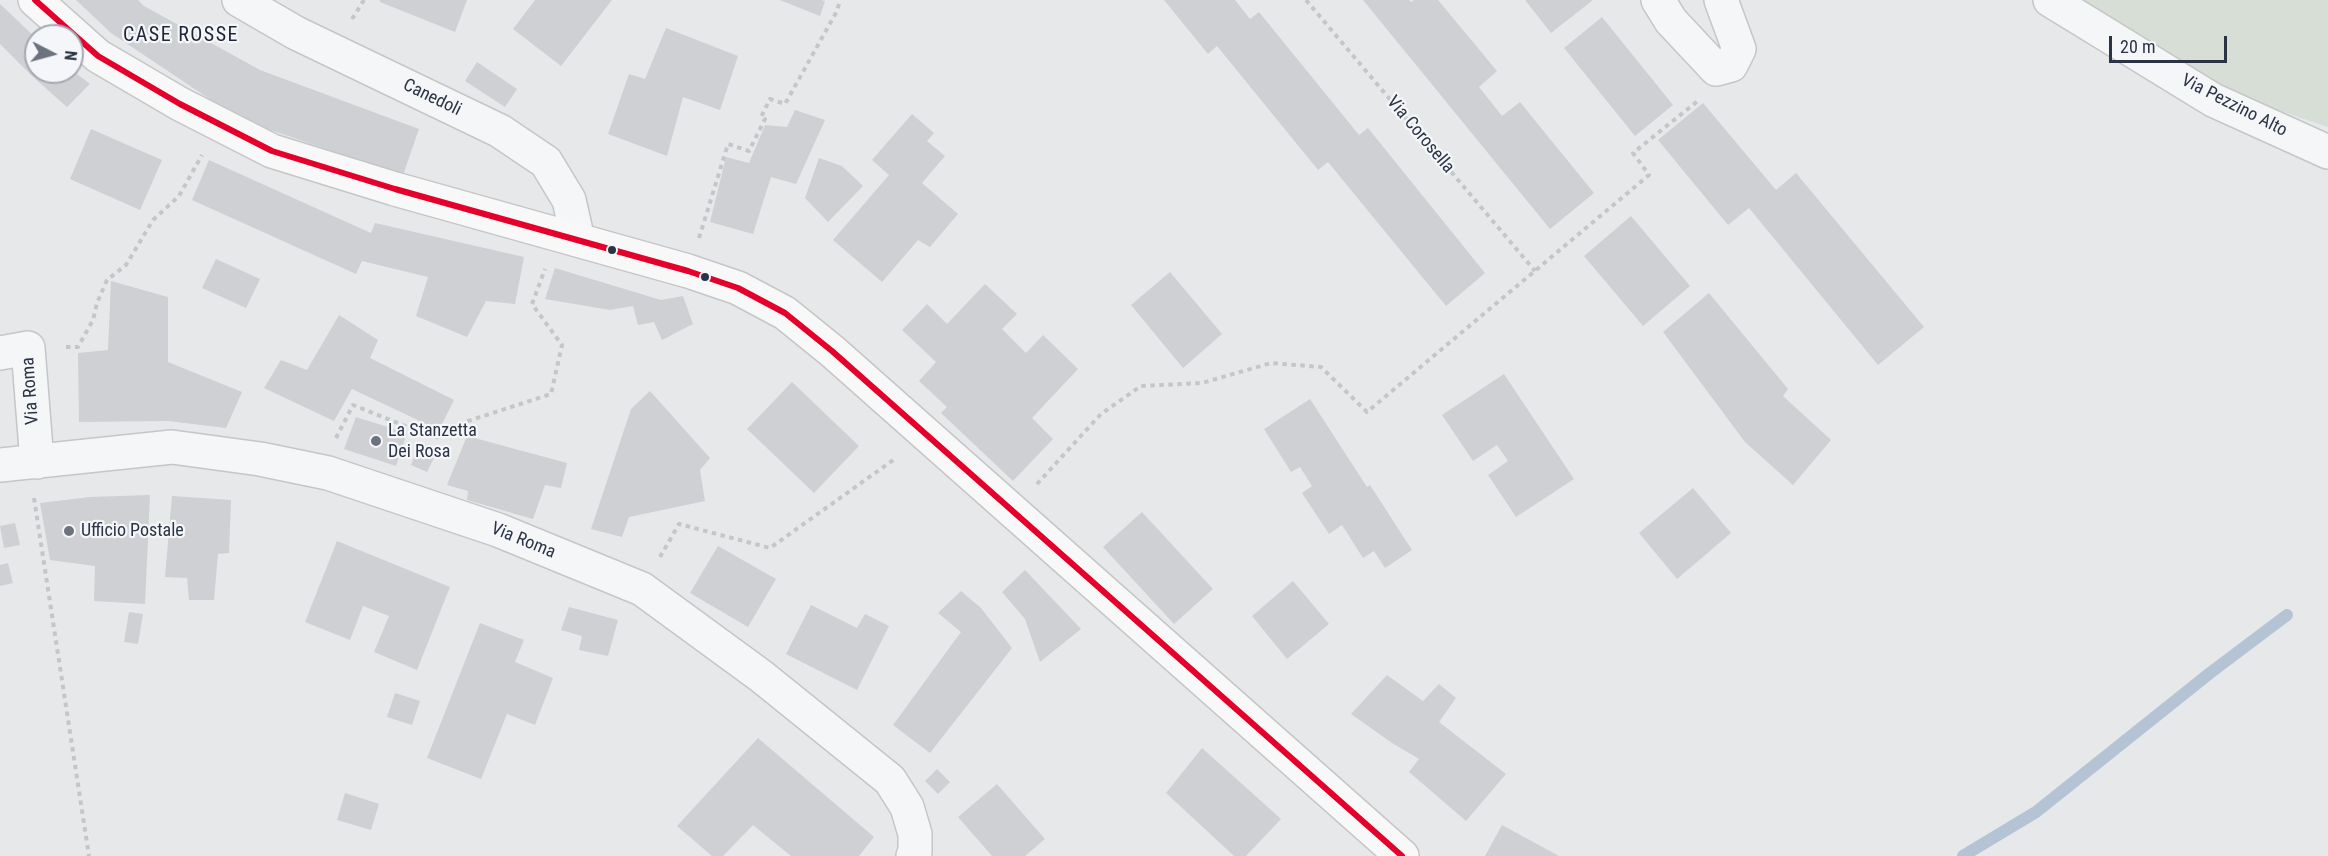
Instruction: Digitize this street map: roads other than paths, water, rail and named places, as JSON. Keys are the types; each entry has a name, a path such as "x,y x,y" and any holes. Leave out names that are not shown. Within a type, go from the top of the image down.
{"main road":[{"path":"34,0 98,56 180,104 272,151 395,189 688,271 738,288 785,314 832,351 1402,856"}],"street":[{"name":"Canedoli","path":"239,0 296,33 500,131 546,162 569,200 568,238"},
{"path":"1658,0 1671,21 1716,69 1731,65 1739,49 1721,0"},
{"name":"Via Pezzino Alto","path":"2050,2 2213,100 2328,152"},
{"name":"Via Roma","path":"14,350 36,462"},
{"name":"Via Roma","path":"0,465 172,447 260,459 318,471 498,530 642,589 761,676 891,780 907,807 916,850"}],"waterway":[{"path":"1963,856 2036,812 2210,673 2287,615"}],"place":[{"name":"La Stanzetta Dei Rosa","path":"376,441"},
{"name":"Ufficio Postale","path":"69,531"}],"district":[{"name":"CASE ROSSE","path":"181,36"}]}
